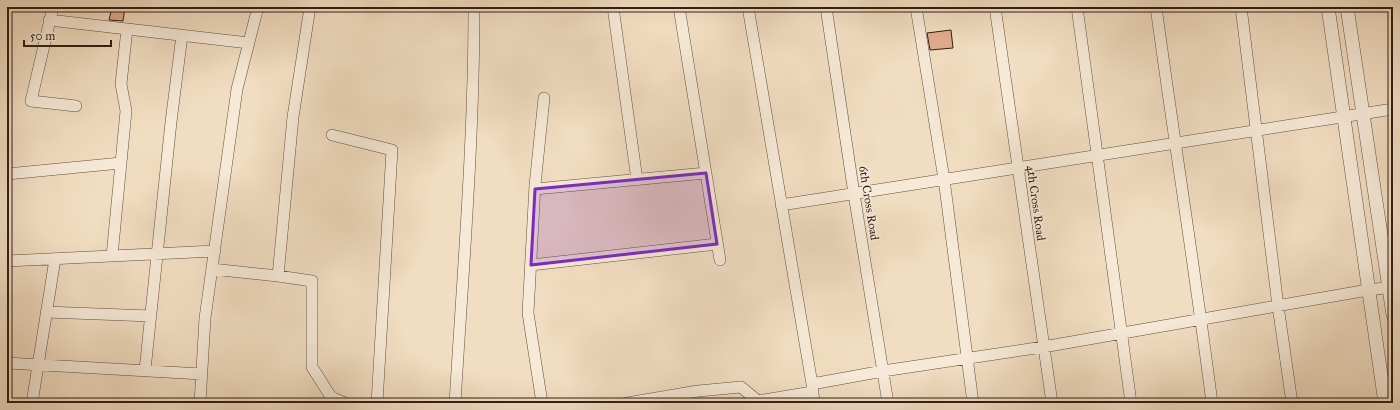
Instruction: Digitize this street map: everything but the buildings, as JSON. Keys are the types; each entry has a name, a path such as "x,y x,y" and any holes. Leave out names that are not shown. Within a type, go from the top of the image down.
{"street":[{"path":"53,7 31,101 76,106"},
{"path":"200,403 205,318 237,89 258,7"},
{"path":"278,276 293,117 310,7"},
{"path":"455,403 470,183 474,81 474,7"},
{"path":"613,7 637,180"},
{"path":"679,7 720,260"},
{"path":"748,7 813,393"},
{"name":"6th Cross Road","path":"826,7 854,194 888,403"},
{"path":"916,7 944,179 966,360 973,403"},
{"name":"4th Cross Road","path":"995,7 1052,403"},
{"path":"1077,7 1131,403"},
{"path":"1156,7 1174,142 1202,320 1212,403"},
{"path":"1241,7 1278,306 1292,403"},
{"path":"1328,7 1385,403"},
{"path":"1347,7 1391,288 1393,315"},
{"path":"49,20 249,43"},
{"path":"112,256 126,112 121,84 127,29"},
{"path":"145,370 182,35"},
{"path":"542,403 528,313 535,189 544,98"},
{"path":"781,206 1174,142 1393,109"},
{"path":"332,135 392,150 377,403"},
{"path":"7,174 121,164"},
{"path":"535,189 706,173"},
{"path":"531,265 717,244"},
{"path":"7,261 215,251"},
{"path":"32,403 37,364 55,259"},
{"path":"212,269 278,276 312,282 312,367 331,397 345,403"},
{"path":"627,403 698,391 740,387 758,401 813,393 883,371 966,360 1368,290 1391,288"},
{"path":"46,312 151,316"},
{"path":"7,363 202,374"}],"highlighted area":[{"path":"706,173 717,244 531,265 535,189"}]}
